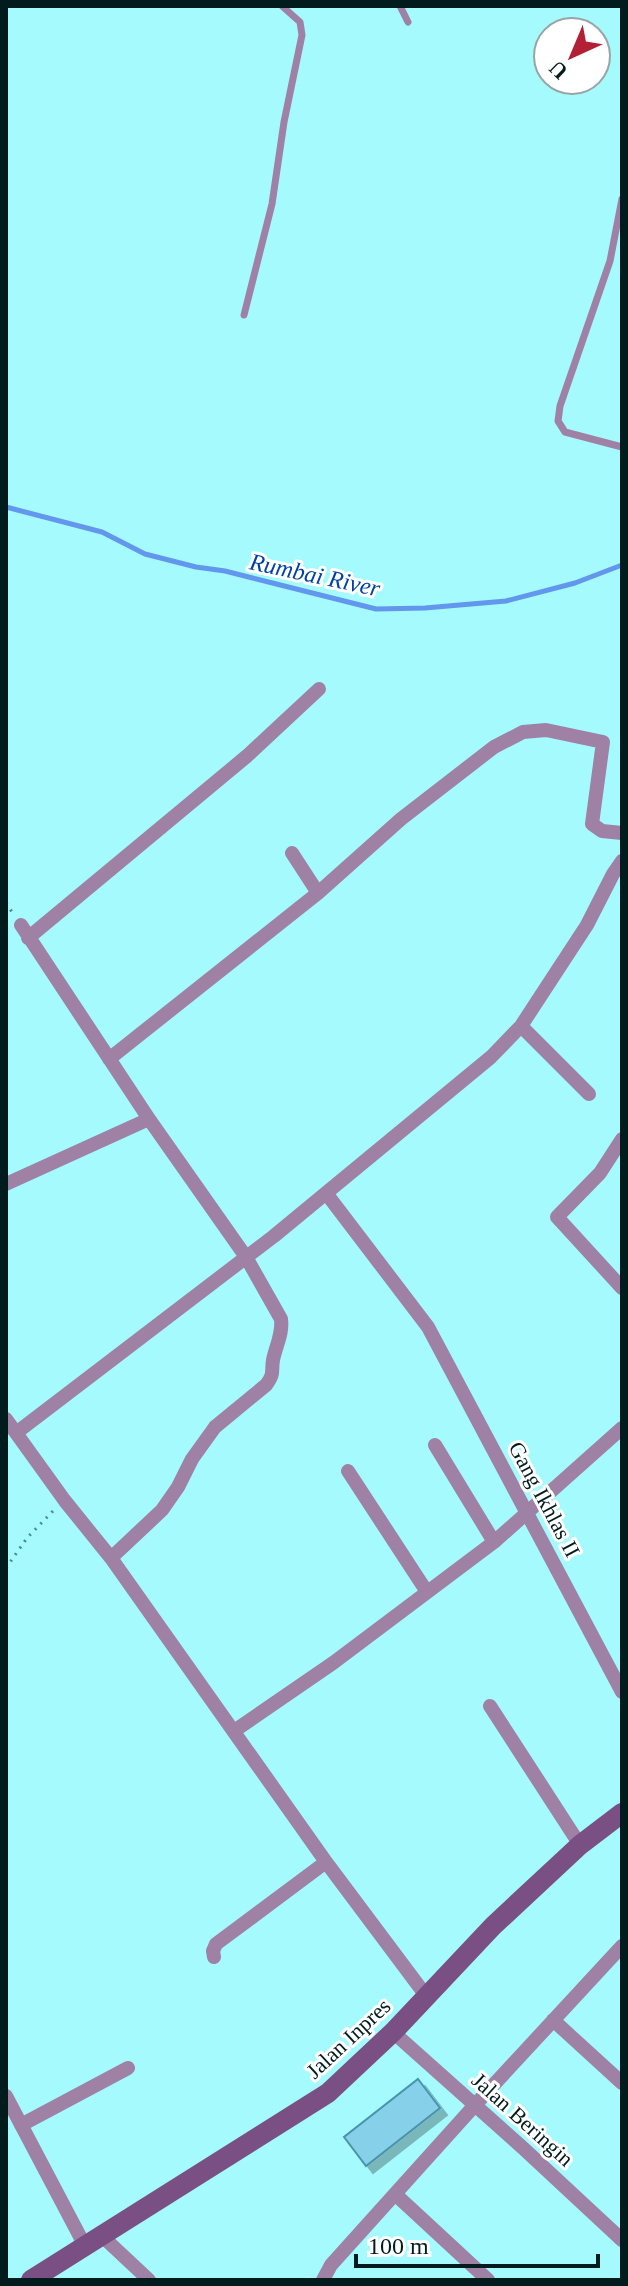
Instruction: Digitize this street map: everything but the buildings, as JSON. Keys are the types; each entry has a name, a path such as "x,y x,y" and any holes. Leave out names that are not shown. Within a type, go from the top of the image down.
{"main road":[{"name":"Jalan Inpres","path":"31,2280 328,2093 393,2032 493,1926 580,1845 622,1813"}],"street":[{"path":"111,1558 162,1510 215,1427 271,1379 273,1360 281,1337 281,1319 246,1257 149,1119 25,932 247,756 319,689"},
{"path":"109,1059 318,893 401,819 494,747 523,732 546,730 603,742 592,824 602,831 622,833"},
{"path":"292,853 318,893"},
{"path":"16,1433 246,1257 491,1057 521,1026 587,925 622,861"},
{"path":"521,1026 589,1094"},
{"path":"6,1184 149,1119"},
{"path":"622,1139 600,1173 557,1217 622,1288"},
{"name":"Gang Ikhlas II","path":"326,1193 424,1321 622,1692"},
{"path":"6,1419 111,1558 326,1862 427,1997"},
{"path":"234,1731 333,1663 494,1542 622,1428"},
{"path":"435,1445 494,1542"},
{"path":"348,1471 427,1592"},
{"path":"490,1706 580,1845"},
{"path":"214,1957 216,1944 326,1862"},
{"path":"323,2280 331,2265 622,1946"},
{"path":"553,2020 622,2083"},
{"name":"Jalan Beringin","path":"393,2032 622,2240"},
{"path":"21,2125 128,2068"},
{"path":"6,2096 94,2241 149,2280"},
{"path":"395,2194 488,2280"}],"lane":[{"path":"244,315 272,204 284,122 302,35 300,22 282,6"},
{"path":"400,6 408,22"},
{"path":"622,199 610,261 560,406 558,421 565,432 622,447"}],"path":[{"path":"6,1568 40,1523 65,1501"}],"waterway":[{"name":"Rumbai River","path":"6,507 102,532 145,554 376,609 506,601 575,583 622,565"}]}
